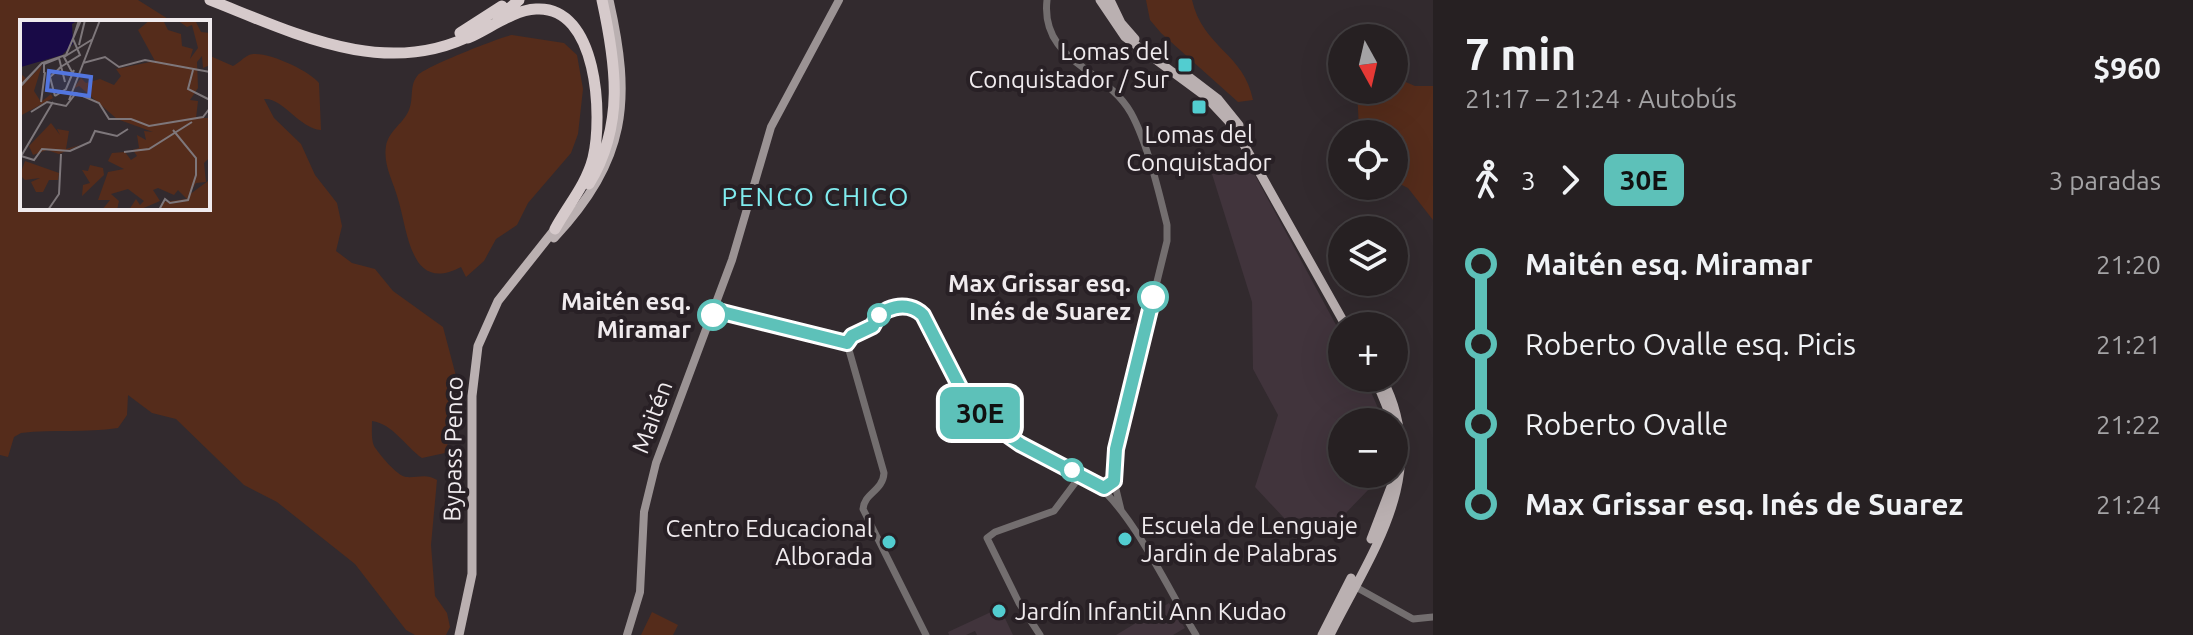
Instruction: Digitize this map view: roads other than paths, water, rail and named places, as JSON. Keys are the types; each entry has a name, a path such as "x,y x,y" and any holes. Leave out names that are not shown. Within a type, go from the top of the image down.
{"highway":[{"path":"210,0 305,36 367,52 423,52 468,38 521,12 539,9 567,18 583,41 597,96 597,140 585,180 555,229"},
{"path":"230,0 338,39 395,47 423,45 454,36 486,18 509,0"},
{"path":"468,38 519,0"},
{"path":"555,229 594,177 613,124 615,71 602,0"}],"main road":[{"name":"Bypass Penco","path":"518,274 585,202 614,149 621,117 623,76 609,0"},
{"name":"Maitén","path":"627,635 641,588 643,519 649,487 714,310 771,127 839,0"},
{"path":"1100,0 1125,37 1205,96 1234,127 1338,312"},
{"path":"1110,0 1132,35 1202,85 1234,117 1345,312"},
{"name":"Bypass Penco","path":"459,635 472,574 475,362 487,321 518,274 555,229"},
{"path":"1330,635 1388,517 1402,472 1400,425 1387,392"},
{"path":"1322,635 1390,488"}],"street":[{"path":"1047,0 1047,22 1055,43 1119,98 1133,117 1167,221 1167,241 1116,449 1114,481 1121,510"},
{"path":"847,343 852,336 873,326 883,312 901,307 919,311 962,391 983,417 1020,444 1101,488 1121,510 1196,635"},
{"path":"714,310 847,343"},
{"path":"847,343 884,473 881,486 865,499 863,509 926,635"},
{"path":"1040,635 988,546 991,533 1056,509 1081,475"},
{"path":"1101,488 1114,481"},
{"path":"1354,586 1413,619 1433,617"}],"place":[{"name":"Lomas del Conquistador / Sur","path":"1185,65"},
{"name":"Lomas del Conquistador","path":"1199,107"},
{"name":"Max Grissar esq. Inés de Suarez","path":"1153,297"},
{"name":"Maitén esq. Miramar","path":"713,315"},
{"name":"Escuela de Lenguaje Jardin de Palabras","path":"1125,539"},
{"name":"Centro Educacional Alborada","path":"889,542"},
{"name":"Jardín Infantil Ann Kudao","path":"999,611"}],"district":[{"name":"PENCO CHICO","path":"816,196"}]}
